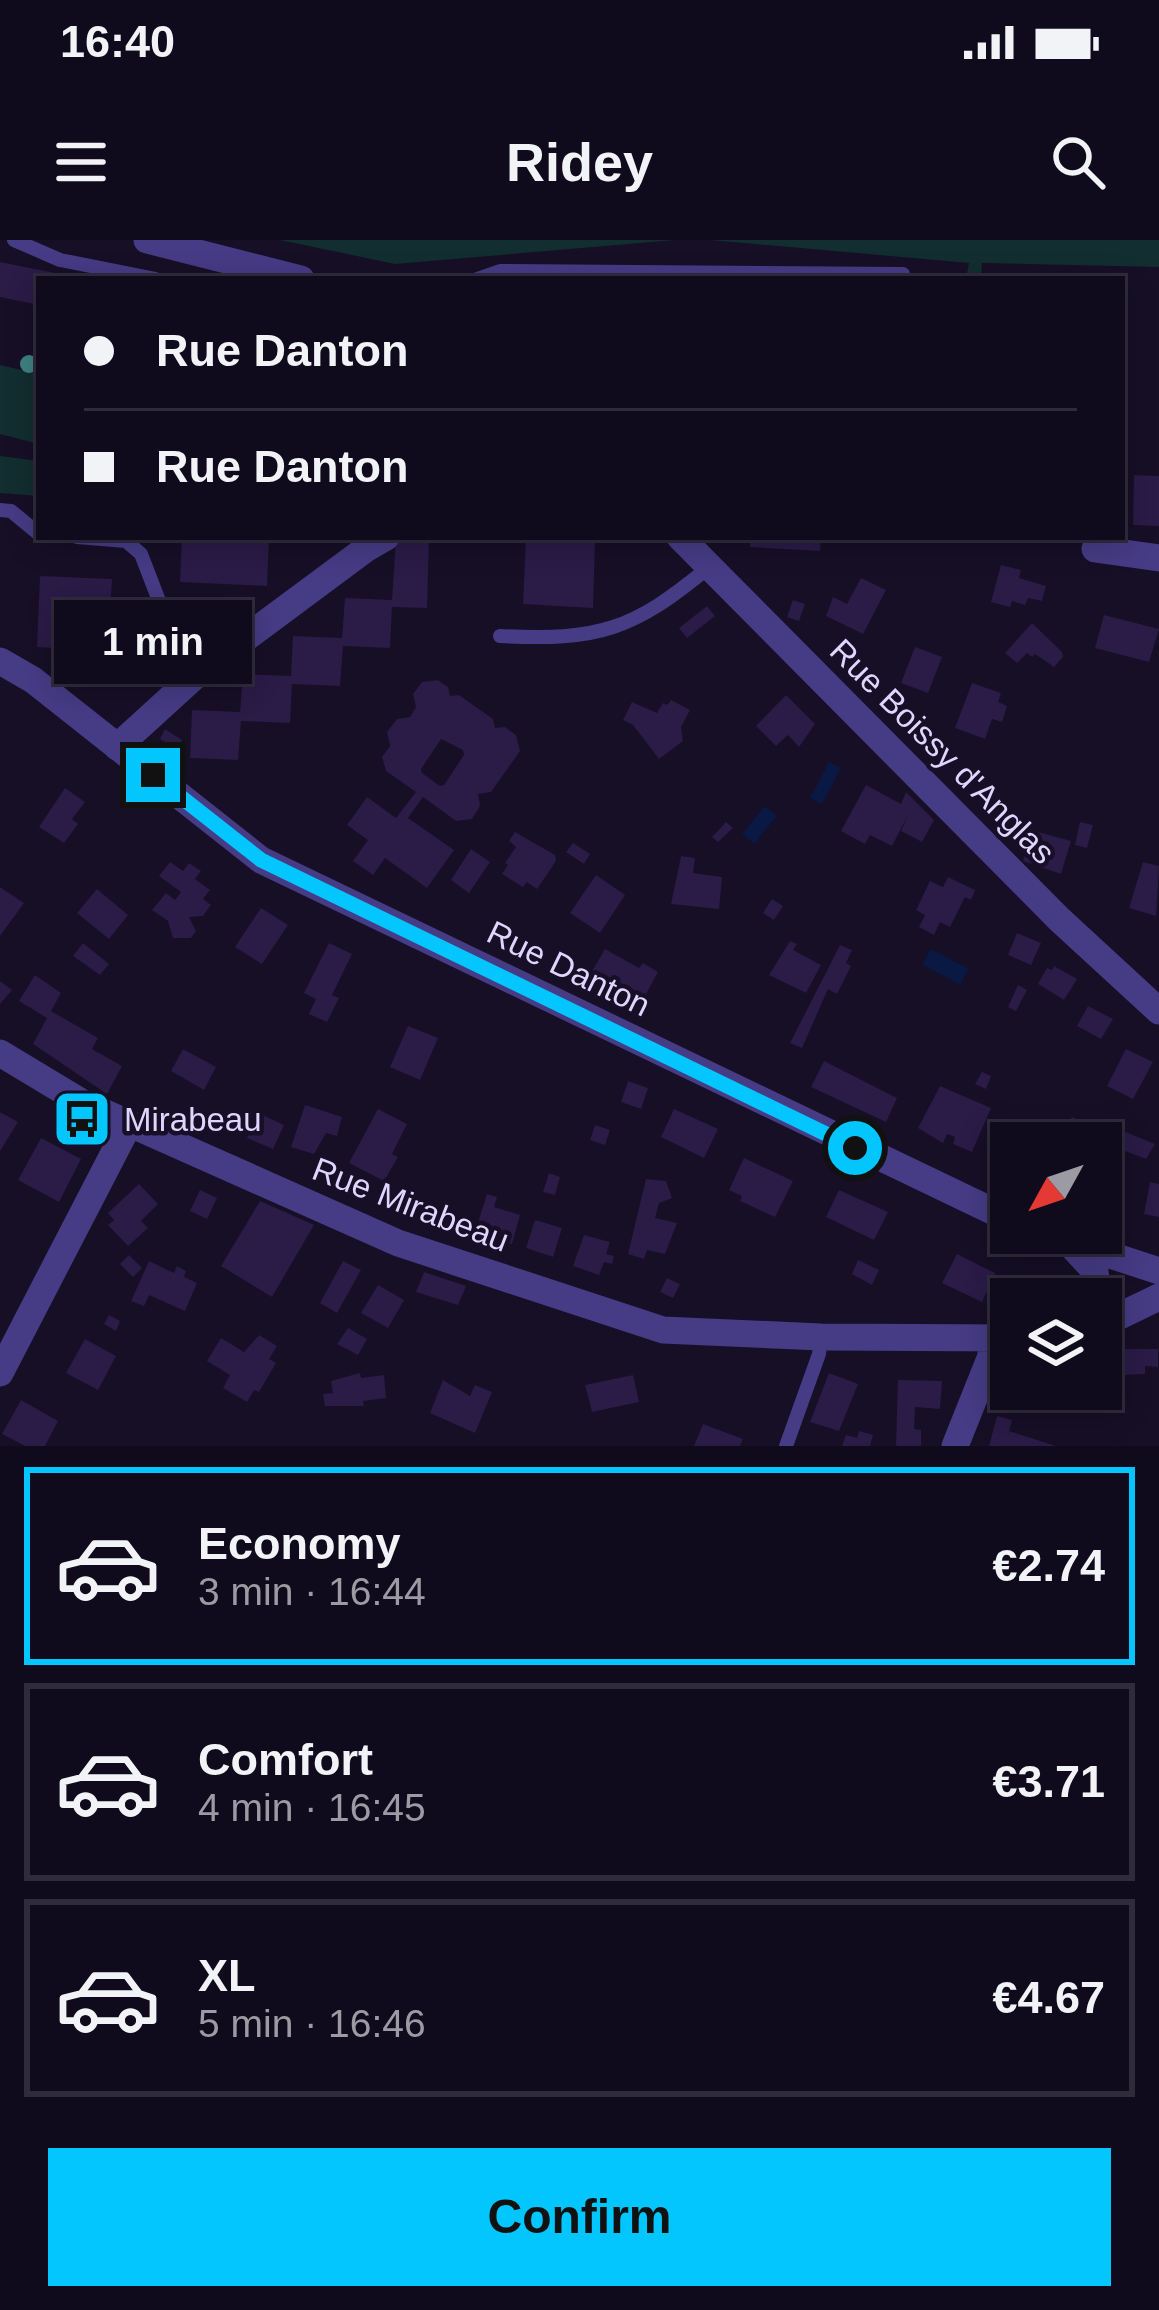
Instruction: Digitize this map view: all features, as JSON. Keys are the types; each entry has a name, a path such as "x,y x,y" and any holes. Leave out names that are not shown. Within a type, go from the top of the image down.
{"street":[{"path":"147,240 289,276"},
{"path":"117,747 196,675 381,540"},
{"name":"Rue Boissy d'Anglas","path":"683,540 1059,919 1159,1011"},
{"path":"1095,549 1159,558"},
{"name":"Rue Danton","path":"0,662 33,680 261,860 990,1210"},
{"name":"Rue Mirabeau","path":"0,1053 82,1103 398,1243 581,1306 685,1333 990,1338"},
{"path":"0,1373 129,1124"},
{"path":"1074,1254 1095,1271 1096,1278"},
{"path":"1105,1254 1159,1271"},
{"path":"1122,1315 1159,1297"},
{"path":"955,1446 990,1358"}],"lane":[{"path":"14,240 60,260 141,276"},
{"path":"487,276 500,272 903,274"},
{"path":"0,510 11,511 36,532"},
{"path":"114,540 126,541 140,554 176,645 196,675"},
{"path":"500,637 577,636 630,624 710,567"},
{"path":"786,1446 821,1337"}],"green space":[{"path":"280,240 675,240 395,264"},
{"path":"710,240 1159,240 1159,267 982,263 981,276 967,276 969,263"},
{"path":"0,365 36,373 36,443 0,434"},
{"path":"0,456 36,461 36,496 0,493"}],"water":[{"path":"829,762 841,768 822,804 810,798"},
{"path":"765,806 777,816 754,844 742,834"},
{"path":"931,949 969,969 960,985 922,964"}],"building":[{"path":"0,262 70,276 36,276 36,304 0,297"},
{"path":"1134,475 1159,476 1159,526 1133,525"},
{"path":"182,540 269,540 267,586 180,582"},
{"path":"396,540 429,540 427,608 392,607 390,648 343,646 340,686 292,684 290,723 241,721 238,760 190,758 192,710 240,712 243,674 291,676 293,636 342,638 345,598 392,600"},
{"path":"526,540 595,540 593,608 523,604"},
{"path":"751,540 821,540 820,551 750,547"},
{"path":"1001,565 1021,570 1019,578 1046,586 1042,601 1028,598 1025,605 1012,601 1010,607 991,602"},
{"path":"40,576 112,579 108,651 37,647"},
{"path":"861,578 886,590 863,634 826,616 833,597 847,604"},
{"path":"793,600 805,604 799,621 787,617"},
{"path":"707,606 715,616 687,638 679,628"},
{"path":"1104,615 1159,629 1149,662 1095,648"},
{"path":"1032,623 1062,652 1054,667 1035,654 1027,653 1017,663 1005,653"},
{"path":"915,647 942,657 928,693 901,683"},
{"path":"438,680 448,687 450,696 459,695 493,719 495,728 505,727 516,735 520,751 491,792 478,794 480,806 472,819 456,821 423,797 408,818 454,850 427,888 385,858 373,875 353,861 368,840 347,825 367,797 396,818 416,792 386,771 382,757 390,746 387,732 397,719 410,717 416,707 413,694 422,682","holes":["441,739 463,750 444,785 422,773"]},
{"path":"972,683 1001,693 998,702 1007,706 1002,722 992,719 985,739 955,728"},
{"path":"786,695 815,724 799,747 788,735 776,746 756,726"},
{"path":"671,700 690,710 681,727 683,741 659,759 633,725 623,720 632,702 657,713"},
{"path":"165,729 182,740 177,749 160,739"},
{"path":"866,785 901,804 906,792 934,820 922,842 901,831 909,813 892,846 870,835 865,844 841,831"},
{"path":"65,788 85,802 72,819 78,824 64,843 39,827"},
{"path":"726,822 733,828 718,842 712,837"},
{"path":"1080,822 1093,825 1087,848 1075,845"},
{"path":"1031,830 1071,841 1061,874 1023,861"},
{"path":"515,832 555,855 556,861 537,889 527,882 523,887 502,874 516,847 509,841"},
{"path":"573,843 590,854 584,864 566,852"},
{"path":"471,849 490,862 469,893 451,880"},
{"path":"681,856 695,858 693,873 722,877 719,909 671,904"},
{"path":"170,862 183,871 189,863 201,871 195,879 210,890 203,899 211,905 203,916 189,917 196,931 191,938 173,938 168,921 152,910 166,893 175,900 181,892 159,876"},
{"path":"1143,862 1159,866 1156,916 1129,908"},
{"path":"596,875 625,895 600,933 570,913"},
{"path":"948,877 975,890 971,900 965,897 950,927 940,922 934,935 919,927 925,915 916,910 930,881 943,887"},
{"path":"0,887 24,903 0,936"},
{"path":"97,889 128,915 109,939 77,913"},
{"path":"772,899 783,906 774,920 763,913"},
{"path":"261,908 288,925 262,964 235,947"},
{"path":"1017,933 1041,943 1031,965 1008,955"},
{"path":"790,941 797,944 793,950 821,965 806,993 769,975"},
{"path":"83,943 109,964 100,975 73,956"},
{"path":"329,943 352,954 332,995 339,998 327,1022 309,1014 316,999 304,993"},
{"path":"840,945 852,950 846,963 851,966 837,994 828,989 802,1048 790,1043"},
{"path":"605,949 639,968 643,963 658,972 640,1005 591,973"},
{"path":"1054,966 1077,979 1064,1000 1038,984 1047,968"},
{"path":"35,975 61,993 51,1011 98,1038 92,1049 122,1066 107,1094 33,1044 47,1018 19,1001"},
{"path":"0,981 12,990 0,1004"},
{"path":"1018,985 1027,990 1016,1011 1008,1007"},
{"path":"1088,1006 1113,1019 1101,1039 1077,1026"},
{"path":"408,1026 438,1038 420,1080 390,1067"},
{"path":"183,1049 216,1067 204,1090 171,1071"},
{"path":"1126,1049 1153,1062 1133,1099 1107,1086"},
{"path":"824,1061 897,1098 886,1122 811,1087"},
{"path":"982,1072 991,1076 986,1089 975,1084"},
{"path":"628,1081 648,1088 641,1109 621,1102"},
{"path":"940,1086 991,1108 972,1152 953,1144 955,1137 947,1134 943,1143 918,1128"},
{"path":"305,1105 342,1117 337,1136 326,1133 314,1154 291,1147"},
{"path":"378,1109 407,1124 392,1154 398,1157 384,1181 349,1163"},
{"path":"674,1109 718,1129 704,1158 661,1137"},
{"path":"0,1112 18,1122 0,1151"},
{"path":"258,1113 284,1125 273,1149 247,1138"},
{"path":"595,1125 610,1130 605,1145 590,1140"},
{"path":"1122,1131 1155,1144 1146,1159 1122,1150"},
{"path":"41,1138 81,1159 59,1202 18,1180"},
{"path":"744,1158 793,1181 775,1217 740,1201 742,1196 729,1190"},
{"path":"549,1173 560,1177 555,1195 543,1192"},
{"path":"646,1179 666,1181 672,1198 659,1203 655,1218 677,1223 665,1254 647,1250 644,1259 628,1254"},
{"path":"1150,1182 1159,1184 1159,1217 1144,1214"},
{"path":"139,1184 158,1204 141,1221 148,1228 128,1246 108,1225 114,1220 108,1213"},
{"path":"200,1190 217,1198 207,1219 190,1211"},
{"path":"839,1190 888,1212 874,1240 826,1217"},
{"path":"487,1194 497,1197 494,1207 520,1215 512,1244 475,1232"},
{"path":"260,1201 314,1225 272,1297 221,1266"},
{"path":"535,1220 562,1228 553,1257 526,1248"},
{"path":"584,1235 610,1242 606,1254 614,1256 612,1264 604,1262 599,1275 573,1266"},
{"path":"957,1254 995,1273 982,1302 942,1283"},
{"path":"129,1255 142,1268 133,1277 120,1264"},
{"path":"858,1260 879,1270 872,1285 852,1274"},
{"path":"149,1261 174,1273 177,1266 186,1271 184,1277 197,1283 185,1311 149,1295 144,1306 131,1301"},
{"path":"343,1261 361,1270 337,1313 320,1303"},
{"path":"424,1272 466,1286 458,1305 416,1292"},
{"path":"667,1278 680,1284 673,1298 660,1292"},
{"path":"378,1285 404,1300 388,1328 361,1313"},
{"path":"109,1315 120,1321 116,1331 104,1324"},
{"path":"348,1328 367,1339 358,1355 337,1344"},
{"path":"259,1335 277,1346 269,1359 276,1363 259,1392 254,1390 247,1402 223,1388 230,1375 207,1361 221,1338 244,1352"},
{"path":"85,1339 116,1356 98,1390 66,1373"},
{"path":"1122,1349 1158,1349 1158,1367 1145,1366 1145,1374 1125,1375 1125,1399"},
{"path":"360,1373 361,1378 384,1375 386,1398 363,1401 364,1406 325,1406 323,1394 333,1393 331,1381"},
{"path":"829,1373 858,1384 839,1431 810,1422"},
{"path":"633,1375 639,1402 592,1412 585,1385"},
{"path":"443,1380 470,1396 475,1385 492,1392 475,1433 430,1413"},
{"path":"898,1380 942,1381 940,1409 915,1407 914,1429 921,1430 921,1446 896,1446"},
{"path":"21,1400 58,1421 45,1446 25,1446 2,1434"},
{"path":"997,1416 1012,1420 1009,1431 1056,1446 989,1446"},
{"path":"703,1424 743,1439 740,1446 694,1446"},
{"path":"859,1431 873,1435 870,1446 842,1446 846,1435 857,1438"}],"place":[{"name":"Mirabeau","path":"82,1119"}],"route":[{"path":"153,775 261,860 855,1148"}]}
